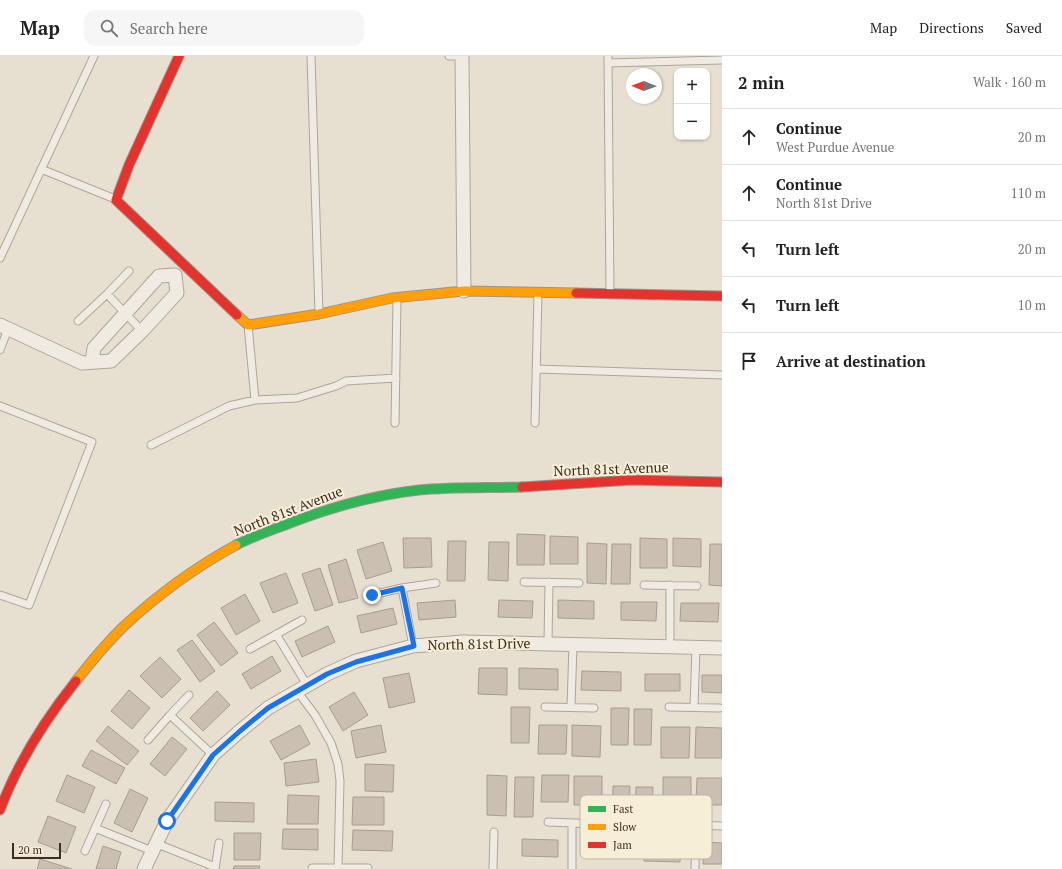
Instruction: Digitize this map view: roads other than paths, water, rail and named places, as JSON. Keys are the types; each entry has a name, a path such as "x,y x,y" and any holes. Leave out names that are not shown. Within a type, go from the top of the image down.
{"street":[{"path":"178,56 116,200 248,325 319,314 397,297 464,291 722,296"},
{"path":"462,56 464,291"},
{"path":"92,362 94,348 159,276 175,275 185,265"},
{"path":"4,327 82,363 111,361 142,331 177,293 175,275"},
{"name":"North 81st Avenue","path":"0,810 16,771 36,735 58,703 79,677 126,625 158,597 200,567 243,542 338,506 359,500 402,492 445,488 489,488 632,480 722,482"},
{"name":"North 81st Drive","path":"144,869 167,821 213,755 268,708 327,674 356,662 414,646 462,642 722,648"}],"lane":[{"path":"0,258 94,56"},
{"path":"311,56 319,314"},
{"path":"449,56 462,56"},
{"path":"610,294 608,59 722,60"},
{"path":"42,169 116,200"},
{"path":"78,321 108,294 129,271"},
{"path":"535,423 538,293"},
{"path":"108,294 142,331"},
{"path":"395,424 397,297"},
{"path":"248,325 255,400"},
{"path":"0,350 4,327"},
{"path":"536,369 722,375"},
{"path":"151,445 229,406 255,400 297,398 336,386 346,381 396,378"},
{"path":"0,406 92,442 29,605 0,595"},
{"path":"524,582 579,583"},
{"path":"548,644 549,582"},
{"path":"372,595 402,588 436,583"},
{"path":"644,585 698,586"},
{"path":"670,585 670,647"},
{"path":"402,588 414,646"},
{"path":"250,648 302,620"},
{"path":"276,634 315,715 331,743 338,764 340,781 338,868"},
{"path":"572,707 573,644"},
{"path":"694,707 696,648"},
{"path":"148,740 189,696"},
{"path":"545,707 594,708"},
{"path":"669,707 720,708"},
{"path":"170,715 213,755"},
{"path":"85,851 106,804"},
{"path":"548,822 580,823"},
{"path":"572,823 572,869"},
{"path":"712,826 722,826"},
{"path":"95,828 215,868 219,843"},
{"path":"493,869 494,832"},
{"path":"695,859 695,869"},
{"path":"312,868 368,868"}]}
